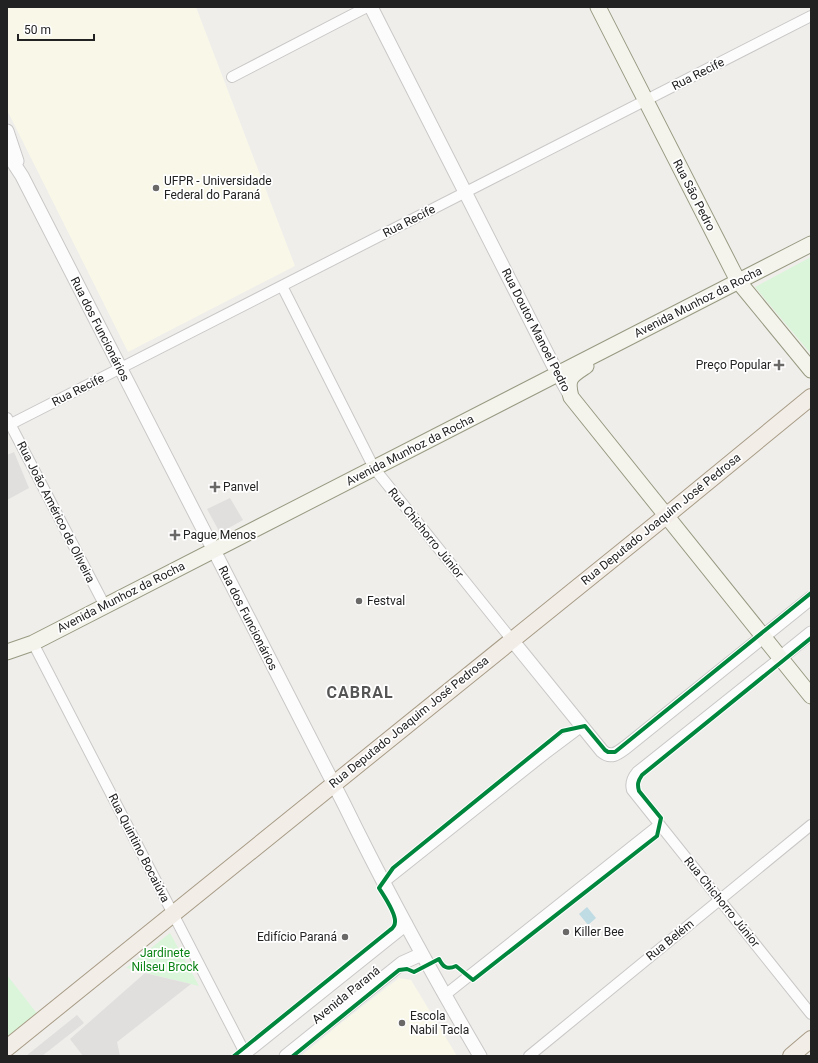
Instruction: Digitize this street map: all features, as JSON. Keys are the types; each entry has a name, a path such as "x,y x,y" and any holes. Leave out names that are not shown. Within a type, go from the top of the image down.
{"main road":[{"name":"Rua São Pedro","path":"598,7 738,281 811,370"},
{"name":"Avenida Munhoz da Rocha","path":"7,652 33,643 811,244"},
{"path":"571,397 568,388 574,374 620,341"},
{"name":"Rua Doutor Manoel Pedro","path":"571,397 811,696"},
{"name":"Rua Deputado Joaquim José Pedrosa","path":"7,1048 666,516 811,397"},
{"path":"791,1056 811,1039"}],"street":[{"path":"232,77 367,7"},
{"name":"Rua Doutor Manoel Pedro","path":"370,7 557,374 571,397"},
{"name":"Rua Recife","path":"8,423 282,286 811,16"},
{"name":"Rua dos Funcionários","path":"7,131 22,176"},
{"name":"Rua dos Funcionários","path":"7,153 22,176 384,882 422,954 480,1056"},
{"name":"Rua Chichorro Júnior","path":"282,286 374,468 602,752 608,755 620,751 763,637"},
{"name":"Rua João Américo de Oliveira","path":"8,423 105,606"},
{"path":"763,637 811,598"},
{"path":"780,658 811,633"},
{"name":"Rua Quintino Bocaiúva","path":"33,643 173,914 243,1054"},
{"name":"Rua Chichorro Júnior","path":"780,658 637,772 631,781 631,786 632,790 659,825 811,1014"},
{"path":"384,882 581,727"},
{"path":"445,995 659,825"},
{"name":"Rua Belém","path":"529,1056 811,825"},
{"name":"Avenida Paraná","path":"243,1054 406,924"},
{"name":"Avenida Paraná","path":"286,1056 402,962 422,954"}],"shaded area":[{"name":"UFPR - Universidade Federal do Paraná","path":"7,7 196,7 295,266 128,352 7,110"},
{"path":"14,452 29,488 7,500 7,455"},
{"path":"230,498 243,520 220,533 207,509"},
{"path":"145,973 191,984 117,1042 120,1056 83,1056 70,1039"},
{"path":"399,978 411,980 457,1056 301,1056 341,1023"},
{"path":"77,1015 84,1023 42,1056 26,1056"}],"green space":[{"path":"811,257 811,354 755,287"},
{"name":"Jardinete Nilseu Brock","path":"170,933 199,986 126,968"},
{"path":"7,975 39,1016 7,1041"}],"water":[{"path":"587,907 596,918 588,925 579,914"}],"cycle path":[{"path":"234,1056 393,927 395,924 394,914 379,888 393,868 562,731 585,726 605,750 608,752 615,752 811,593"},
{"path":"293,1056 399,970 407,969 414,972 439,959 446,967 450,968 456,966 473,980 657,836 661,818 639,791 638,783 642,775 811,638"}],"place":[{"name":"UFPR - Universidade Federal do Paraná","path":"156,188"},
{"name":"Preço Popular","path":"779,365"},
{"name":"Panvel","path":"215,487"},
{"name":"Pague Menos","path":"175,535"},
{"name":"Festval","path":"359,601"},
{"name":"Killer Bee","path":"566,932"},
{"name":"Edifício Paraná","path":"345,937"},
{"name":"Escola Nabil Tacla","path":"402,1023"}],"district":[{"name":"CABRAL","path":"360,692"}]}
